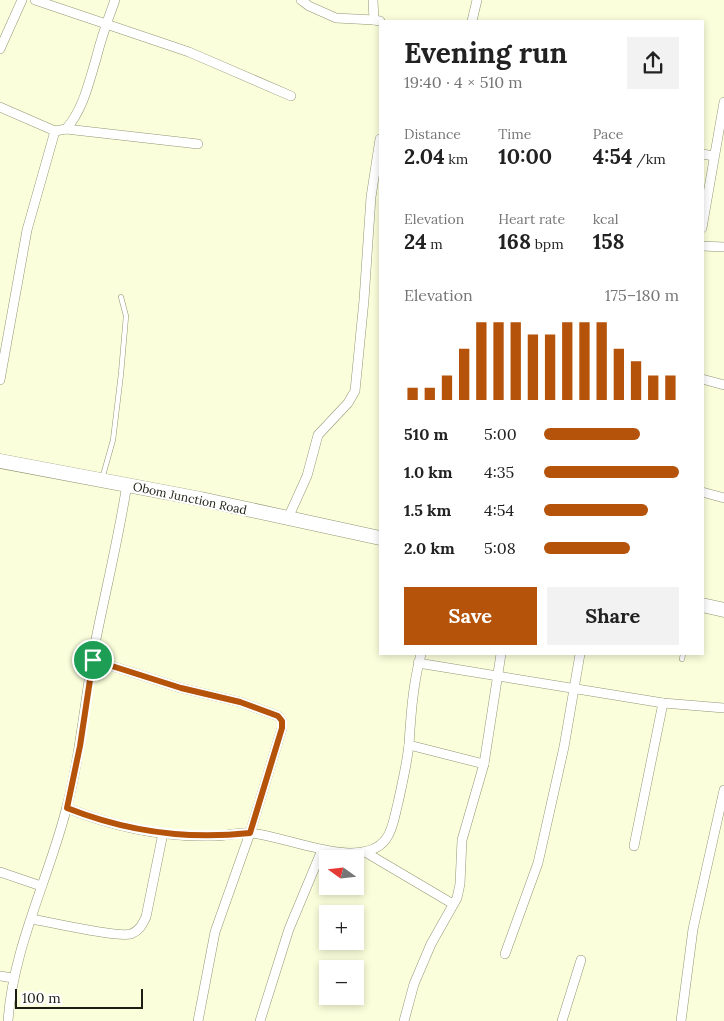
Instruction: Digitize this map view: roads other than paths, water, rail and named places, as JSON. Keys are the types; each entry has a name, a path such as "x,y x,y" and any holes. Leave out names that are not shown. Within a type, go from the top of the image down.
{"main road":[{"name":"Obom Junction Road","path":"0,461 122,484 379,538"},
{"path":"704,605 724,610"}],"street":[{"path":"0,49 22,0"},
{"path":"35,0 189,52 291,96"},
{"path":"66,129 79,110 105,25 115,0"},
{"path":"301,0 309,6 336,18 377,20 373,0"},
{"path":"472,20 476,0"},
{"path":"704,216 724,102"},
{"path":"0,107 56,131 66,129 198,144"},
{"path":"0,380 27,230 56,131"},
{"path":"288,518 307,476 318,435 348,403 354,391 379,150"},
{"path":"704,154 714,156"},
{"path":"704,246 724,247"},
{"path":"704,380 724,385"},
{"path":"8,1021 13,978 41,886 52,861 67,808 80,746 93,660 123,508 126,490 122,484"},
{"path":"704,493 724,498"},
{"path":"404,1021 414,984 431,944 453,904 460,884 462,840 484,764 501,655"},
{"path":"506,954 538,863 556,787 580,655"},
{"path":"364,852 374,850 387,838 395,816 409,744 410,714 420,658 498,677 663,703 724,708"},
{"path":"93,660 181,688 240,702 278,716 282,721 282,728 250,833 214,932 198,1021"},
{"path":"634,846 663,703"},
{"path":"409,744 484,764"},
{"path":"681,1021 693,929 724,790"},
{"path":"67,808 89,817 163,833 210,836 250,833 322,850"},
{"path":"32,919 115,934 129,935 140,929 146,917 163,833"},
{"path":"364,852 453,904"},
{"path":"260,1021 289,929 319,857"},
{"path":"0,872 41,886"},
{"path":"562,1021 581,960"},
{"path":"0,976 13,978"}],"lane":[{"path":"101,480 113,440 126,316 121,297"},
{"path":"682,660 683,655"}]}
